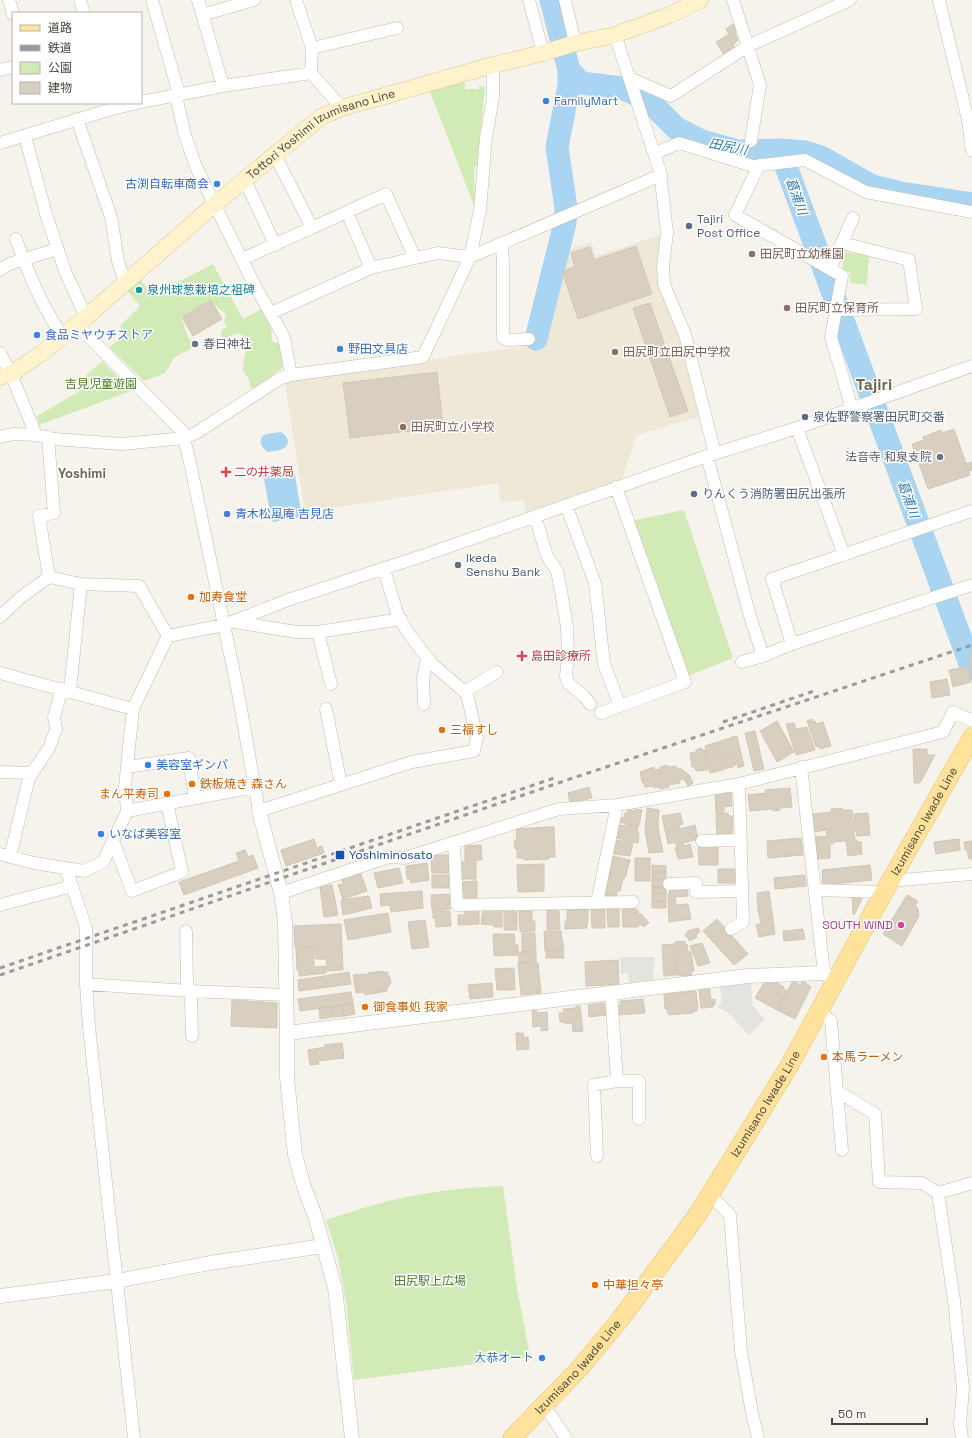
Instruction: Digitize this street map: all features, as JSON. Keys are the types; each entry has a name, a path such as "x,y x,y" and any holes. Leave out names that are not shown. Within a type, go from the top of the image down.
{"main road":[{"name":"Tottori Yoshimi Izumisano Line","path":"6,375 42,353 214,205 321,117 342,108 493,65 614,35 670,15 700,0"},
{"name":"Izumisano Iwade Line","path":"512,1438 580,1368 622,1317 698,1214 788,1068 818,1011 830,976 887,886 972,737"}],"street":[{"path":"9,0 12,12"},
{"path":"80,0 84,12"},
{"path":"152,0 177,94 184,132 196,167 255,286 284,337 291,374"},
{"path":"198,0 223,86"},
{"path":"202,14 254,0"},
{"path":"296,0 312,48 311,73 342,108"},
{"path":"528,0 548,52"},
{"path":"565,0 574,44"},
{"path":"733,0 760,85 751,141"},
{"path":"629,78 671,96 748,46 850,0"},
{"path":"939,0 968,120 972,151"},
{"path":"312,48 397,28"},
{"path":"614,35 655,153 661,175 667,233 663,266 664,284 684,335 750,616 764,656"},
{"path":"0,437 13,434 122,444 184,438 196,433 281,378 291,374 423,356 470,256 480,210 486,137 494,97 493,65"},
{"path":"0,70 12,67"},
{"path":"142,102 223,86 311,73"},
{"path":"0,143 77,120 111,106 129,104"},
{"path":"77,120 110,217 118,261 125,283"},
{"path":"25,136 46,214 81,321 182,431 184,438 229,623 259,811 281,893 285,922 287,995 286,1078 295,1155 335,1288 352,1438"},
{"path":"655,153 678,143 753,166 805,160 866,192 972,212"},
{"path":"275,155 312,228"},
{"path":"759,166 735,215 842,276 831,338 852,409"},
{"path":"271,313 370,268 438,253 470,256 661,175"},
{"path":"245,180 275,245"},
{"path":"242,260 386,194 415,258"},
{"path":"347,212 370,268"},
{"path":"830,269 853,218"},
{"path":"16,239 49,317 62,336"},
{"path":"502,243 503,338 507,340 529,339"},
{"path":"836,310 916,309 909,260 842,243"},
{"path":"0,270 9,264 57,249"},
{"path":"0,353 6,375 42,436 54,513 39,516 49,577"},
{"path":"168,636 229,623 288,600 384,569 616,487 797,428 972,366"},
{"path":"797,428 844,555"},
{"path":"601,713 685,682 616,487"},
{"path":"566,504 595,583 604,664 620,706"},
{"path":"792,644 772,579 972,511"},
{"path":"535,516 546,556 557,571 561,591 567,627 568,654 566,676 568,683 584,696 590,704"},
{"path":"259,811 412,762 474,751 477,738 467,694 432,664 409,634 401,619 384,569"},
{"path":"0,617 20,598 49,577 82,584 139,586 168,636"},
{"path":"82,584 66,690 54,717 56,729 48,748 29,778 5,856 34,863 84,871 103,862 127,810 125,786 133,709 168,636"},
{"path":"742,662 764,656 792,644 972,585"},
{"path":"229,623 296,632 318,632 401,619"},
{"path":"318,632 331,684"},
{"path":"424,704 423,679 427,658"},
{"path":"464,692 497,672"},
{"path":"0,673 133,709"},
{"path":"326,709 341,785"},
{"path":"281,893 389,857 404,858 558,809 617,804 739,784 943,732 954,712 972,721"},
{"path":"127,767 189,758 196,798"},
{"path":"287,1033 748,976 830,976 815,890 801,767"},
{"path":"0,772 32,773"},
{"path":"731,929 743,922 739,784"},
{"path":"127,810 256,788"},
{"path":"113,841 132,892 182,872 167,803"},
{"path":"597,902 617,804"},
{"path":"702,841 741,840"},
{"path":"454,842 457,905 633,902"},
{"path":"66,868 86,928 86,984 92,1058 134,1438"},
{"path":"815,890 887,886 972,874"},
{"path":"668,884 696,883 696,892 742,891"},
{"path":"0,905 72,886"},
{"path":"186,931 187,982 191,998 192,1036"},
{"path":"86,984 189,991 287,995"},
{"path":"611,992 617,1080"},
{"path":"818,1011 831,1021 842,1150"},
{"path":"597,1156 594,1085 617,1080 639,1081 639,1119"},
{"path":"837,1091 874,1114 878,1182 922,1183 938,1193 972,1183"},
{"path":"938,1193 954,1300 963,1389 960,1424 962,1438"},
{"path":"710,1195 730,1215 741,1351 758,1438"},
{"path":"0,1296 117,1281 210,1263 323,1246"},
{"path":"544,1405 566,1438"}],"shaded area":[{"path":"662,234 658,268 680,336 699,417 637,435 622,479 526,512 524,500 501,502 498,483 305,512 285,383 297,379 538,344 562,251 591,242 596,256"},
{"path":"620,957 655,957 653,980 629,983 628,973 621,974"},
{"path":"751,983 753,1006 765,1019 749,1035 730,1015 724,1010 718,1008 722,999 720,987"}],"green space":[{"path":"458,82 465,83 465,89 479,89 479,86 485,87 477,165 474,168 475,208 429,89"},
{"path":"845,252 869,255 867,285 850,283 850,272 842,270"},
{"path":"213,264 243,319 261,309 271,327 272,341 279,344 284,366 255,389 250,387 249,379 243,371 246,337 238,333 228,338 223,338 221,335 222,330 227,327 224,321 226,314 211,300 181,317 188,337 193,343 192,347 188,351 181,353 174,358 165,373 144,381 109,347 126,335 120,326 140,306 125,288 138,277 153,295"},
{"name":"吉見児童遊園","path":"102,361 131,391 39,425 37,416 85,388 80,381"},
{"path":"684,510 733,658 686,677 631,521"},
{"name":"田尻駅上広場","path":"503,1186 517,1288 530,1357 354,1380 346,1302 338,1258 326,1220 379,1203 401,1198 457,1189"}],"water":[{"path":"281,432 285,435 288,444 281,450 268,452 261,444 262,437 266,434"},
{"path":"294,469 302,517 272,522 263,474"}],"building":[{"path":"733,24 737,31 735,33 738,40 733,45 735,47 724,55 716,42 729,34 726,29"},
{"path":"636,246 652,294 578,319 562,271 575,267 571,253 590,247 594,260"},
{"path":"211,300 222,319 193,336 182,317"},
{"path":"650,303 688,411 670,417 633,308"},
{"path":"437,372 443,427 350,438 343,383"},
{"path":"107,380 109,387 102,390 100,382"},
{"path":"954,429 970,475 928,489 912,444 924,440 923,437 941,430 942,433"},
{"path":"972,462 972,470 969,471 966,464"},
{"path":"972,654 972,674 971,674 969,655"},
{"path":"968,667 971,682 953,687 949,670"},
{"path":"947,679 950,695 932,698 930,682"},
{"path":"812,719 816,724 823,722 831,746 820,749 819,746 816,747 807,721"},
{"path":"777,721 794,752 777,762 760,731"},
{"path":"794,723 796,729 807,727 815,750 796,755 786,724"},
{"path":"755,731 764,769 754,771 745,733"},
{"path":"737,736 744,766 738,768 731,737"},
{"path":"730,738 736,765 724,769 718,742"},
{"path":"717,742 723,770 710,773 705,746"},
{"path":"702,748 703,751 705,750 708,770 696,771 695,767 692,767 690,753 696,752 696,750"},
{"path":"913,749 927,749 927,755 935,755 920,783 914,783"},
{"path":"667,765 667,767 676,766 677,770 680,768 690,776 681,780 679,777 680,783 668,785 669,787 660,789 659,787 654,788 653,786 645,787 642,782 640,772 654,767 654,770 660,769 660,767"},
{"path":"690,776 693,783 688,786 684,779"},
{"path":"589,787 592,798 570,803 568,793"},
{"path":"790,788 792,807 780,808 780,810 773,811 773,809 750,811 748,795 766,793 765,790"},
{"path":"731,790 732,806 724,807 724,812 716,813 715,794"},
{"path":"647,808 659,810 658,828 663,852 649,853 645,831"},
{"path":"842,808 842,810 852,810 853,821 855,821 854,814 868,813 870,835 857,836 856,830 854,830 855,840 856,839 857,842 861,842 862,854 848,856 846,841 833,842 833,844 830,844 830,858 818,859 815,837 827,836 826,830 814,832 812,814 831,812 831,809"},
{"path":"635,809 642,810 639,826 618,822 619,817 624,818 625,813 627,813 628,810 635,811"},
{"path":"680,813 683,824 679,825 680,829 695,825 698,839 683,843 684,846 690,844 693,857 678,859 675,842 668,844 662,816"},
{"path":"728,813 729,816 732,816 733,820 732,833 730,833 730,835 717,835 716,814"},
{"path":"626,824 638,827 638,843 617,838 619,825 625,826"},
{"path":"554,827 555,857 549,857 549,859 524,860 524,858 517,858 517,849 515,849 514,840 517,840 516,829"},
{"path":"801,838 803,855 768,858 767,841"},
{"path":"314,839 317,848 322,846 324,853 286,866 281,850"},
{"path":"959,839 960,850 936,854 934,842"},
{"path":"617,840 633,843 630,856 614,854"},
{"path":"972,841 972,859 969,859 967,850 965,850 964,842"},
{"path":"481,845 482,860 465,861 465,846"},
{"path":"700,845 718,845 718,865 699,865 698,849"},
{"path":"245,850 248,857 253,855 258,868 184,895 179,882 239,861 236,853"},
{"path":"431,855 449,855 449,873 432,873"},
{"path":"613,856 630,860 625,878 609,875"},
{"path":"635,858 650,858 650,881 635,881"},
{"path":"460,862 476,862 476,879 461,879"},
{"path":"427,863 429,880 411,883 410,879 407,879 406,866"},
{"path":"544,864 544,891 518,892 517,865"},
{"path":"652,865 666,866 666,872 652,872"},
{"path":"870,865 872,880 823,885 822,870"},
{"path":"399,868 403,883 378,888 374,873"},
{"path":"718,869 735,869 735,883 718,883"},
{"path":"360,871 367,891 343,899 338,885 343,884 341,878"},
{"path":"652,872 666,872 666,879 652,879"},
{"path":"432,875 449,875 449,888 432,888"},
{"path":"805,875 806,886 775,889 774,878"},
{"path":"608,876 623,879 620,891 618,890 616,897 604,895"},
{"path":"652,879 666,879 666,887 652,887"},
{"path":"477,881 477,899 464,899 464,893 461,893 461,882"},
{"path":"332,885 338,915 324,917 320,887"},
{"path":"687,886 688,896 675,897 676,905 688,904 691,919 669,922 668,895 671,888"},
{"path":"652,887 666,887 666,894 652,893"},
{"path":"422,891 423,908 391,912 390,905 381,906 380,894"},
{"path":"769,891 775,934 759,937 756,925 761,923 758,910 757,893"},
{"path":"652,893 666,894 666,901 652,901"},
{"path":"449,894 450,909 432,910 431,895"},
{"path":"852,895 860,896 862,899 854,915 853,914"},
{"name":"SOUTH WIND","path":"907,895 918,901 915,906 918,908 919,916 902,946 883,934"},
{"path":"369,896 372,908 343,915 341,900"},
{"path":"652,901 666,901 666,908 652,908"},
{"path":"607,908 619,908 619,927 608,927"},
{"path":"635,908 635,910 638,910 638,914 642,914 642,917 643,916 649,923 643,927 642,925 638,925 638,927 623,927 622,910"},
{"path":"465,909 479,909 479,924 458,925 458,915 465,915"},
{"path":"588,909 587,928 565,929 567,910"},
{"path":"605,909 605,928 592,928 591,910"},
{"path":"483,910 502,910 502,927 481,924"},
{"path":"547,910 559,911 560,929 547,929"},
{"path":"433,911 450,911 451,926 436,927 435,918 433,918"},
{"path":"504,911 517,912 517,930 504,930"},
{"path":"519,911 532,911 532,921 535,921 535,931 520,932"},
{"path":"388,913 391,932 348,940 344,920"},
{"path":"717,919 748,954 734,965 703,931"},
{"path":"425,920 429,947 412,949 408,922"},
{"path":"341,924 343,970 327,971 326,959 316,959 315,946 295,947 294,926"},
{"path":"698,928 700,932 696,934 697,937 690,941 685,935 688,931"},
{"path":"803,929 805,939 784,941 783,931"},
{"path":"544,931 561,931 564,950 545,951"},
{"path":"522,933 535,933 536,952 522,952"},
{"path":"493,934 514,934 515,945 518,945 518,955 494,956"},
{"path":"685,941 688,952 691,952 694,971 691,971 692,976 677,975 675,942"},
{"path":"702,943 710,963 698,966 690,946"},
{"path":"674,944 676,975 664,976 662,945"},
{"path":"314,947 314,967 325,966 326,973 299,976 299,970 297,970 296,948"},
{"path":"563,950 564,958 546,958 546,951"},
{"path":"519,952 536,952 536,962 519,963"},
{"path":"618,960 619,984 586,986 585,962"},
{"path":"518,963 538,963 541,993 521,995"},
{"path":"514,968 515,990 497,990 495,969"},
{"path":"382,971 388,972 388,977 390,977 391,983 387,988 387,991 365,995 365,992 356,993 353,975 368,975 368,973"},
{"path":"349,972 351,984 299,991 298,980"},
{"path":"765,981 767,983 769,981 775,984 776,982 787,991 777,1010 755,998"},
{"path":"793,981 800,985 803,981 811,987 795,1019 777,1010"},
{"path":"492,983 493,997 470,999 468,985"},
{"path":"710,989 711,1000 715,999 715,1005 713,1005 713,1007 701,1008 699,990"},
{"path":"696,991 697,1011 693,1011 693,1013 668,1014 667,1009 665,1009 664,994"},
{"path":"351,992 353,1004 300,1011 298,999"},
{"path":"643,999 645,1013 619,1015 618,1006 621,1005 620,1001"},
{"path":"232,1000 277,1003 277,1028 231,1026"},
{"path":"604,1003 606,1015 589,1017 588,1005"},
{"path":"353,1004 355,1014 344,1016 342,1005"},
{"path":"342,1005 344,1016 333,1017 331,1007"},
{"path":"576,1006 580,1006 583,1031 573,1032 572,1023 565,1024 565,1022 560,1022 559,1013 564,1013 563,1009 576,1008"},
{"path":"331,1007 333,1017 320,1019 319,1008"},
{"path":"536,1010 537,1013 547,1012 548,1030 541,1031 541,1026 533,1027 532,1011"},
{"path":"516,1033 523,1033 524,1038 528,1037 529,1049 517,1050"},
{"path":"342,1043 344,1058 318,1061 319,1064 310,1065 308,1050 325,1047 324,1045"}],"waterway":[{"name":"田尻川","path":"551,0 569,70 581,83 621,88 647,99 676,128 702,141 738,151 780,150 805,152 823,158 872,186 901,193 972,204"},
{"path":"536,339 565,223 566,208 557,147 569,85 569,70"},
{"name":"葛浦川","path":"780,150 972,669"}],"railway":[{"path":"0,975 564,781 972,645"},
{"path":"723,722 814,691"},
{"path":"0,968 554,778"}],"place":[{"name":"FamilyMart","path":"546,101"},
{"name":"古渕自転車商会","path":"217,184"},
{"name":"Tajiri Post Office","path":"689,226"},
{"name":"田尻町立幼稚園","path":"752,254"},
{"name":"泉州球葱栽培之祖碑","path":"139,290"},
{"name":"田尻町立保育所","path":"787,308"},
{"name":"食品ミヤウチストア","path":"37,335"},
{"name":"春日神社","path":"195,344"},
{"name":"野田文具店","path":"340,349"},
{"name":"田尻町立田尻中学校","path":"615,352"},
{"name":"泉佐野警察署田尻町交番","path":"805,417"},
{"name":"田尻町立小学校","path":"403,427"},
{"name":"法音寺 和泉支院","path":"940,457"},
{"name":"二の井薬局","path":"226,472"},
{"name":"りんくう消防署田尻出張所","path":"694,494"},
{"name":"青木松風庵 吉見店","path":"227,514"},
{"name":"Ikeda Senshu Bank","path":"458,565"},
{"name":"加寿食堂","path":"191,597"},
{"name":"島田診療所","path":"522,656"},
{"name":"三福すし","path":"442,730"},
{"name":"美容室ギンパ","path":"148,765"},
{"name":"鉄板焼き 森さん","path":"192,784"},
{"name":"まん平寿司","path":"167,794"},
{"name":"いなば美容室","path":"101,834"},
{"name":"Yoshiminosato","path":"340,855"},
{"name":"SOUTH WIND","path":"901,925"},
{"name":"御食事処 我家","path":"365,1007"},
{"name":"本馬ラーメン","path":"824,1057"},
{"name":"中華担々亭","path":"595,1285"},
{"name":"大恭オート","path":"542,1358"}],"district":[{"name":"Tajiri","path":"874,384"},
{"name":"Yoshimi","path":"82,473"}]}
